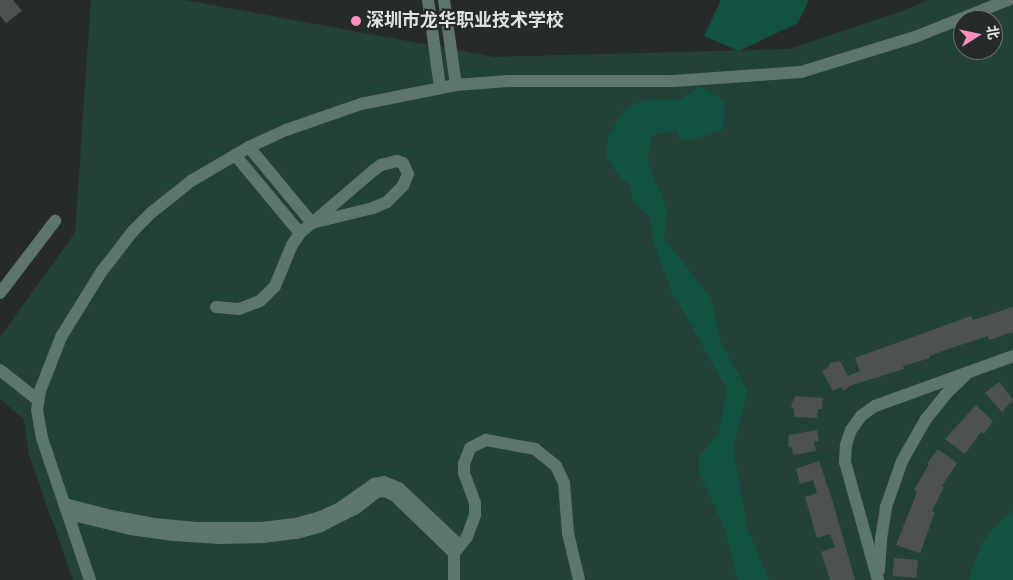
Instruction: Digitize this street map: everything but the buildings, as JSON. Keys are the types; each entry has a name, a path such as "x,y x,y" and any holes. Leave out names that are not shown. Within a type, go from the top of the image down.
{"street":[{"path":"428,0 440,88"},
{"path":"444,0 456,85"},
{"path":"90,580 39,429 38,400 42,382 62,337 117,250 139,225 171,196 198,176 250,147 323,116 361,104 456,85 518,81 673,81 800,72 915,37 1008,0"},
{"path":"250,147 312,223"},
{"path":"235,155 300,233"},
{"path":"216,307 239,309 260,301 275,286 288,252 300,233 312,223 381,166 397,161 407,168 408,174 403,186 387,202 373,208 312,223"},
{"path":"0,293 54,221"},
{"path":"879,580 845,462 846,445 851,430 861,416 874,406 1013,356"},
{"path":"0,370 38,400"},
{"path":"879,580 883,523 890,492 902,461 917,432 936,406 970,372"},
{"path":"454,580 457,550 467,537 475,514 472,491 464,473 466,456 470,448 486,440 526,446 550,459 561,475 566,493 571,548 579,580"},
{"path":"67,509 154,524 197,528 262,528 295,524 318,518 340,508 374,484 384,482 399,488 457,550"}],"shaded area":[{"path":"91,0 185,0 494,57 789,49 905,10 928,0 1013,0 1013,580 73,580 29,455 24,419 0,399 0,337 75,233"},
{"path":"721,0 809,0 798,23 739,51 704,36"},
{"path":"699,86 724,100 723,129 694,140 681,139 676,131 652,135 647,160 667,210 664,239 711,298 720,341 748,391 733,447 747,528 769,580 738,580 725,529 699,472 698,463 700,456 718,435 727,389 671,290 653,240 650,217 633,202 631,187 616,172 606,155 609,135 625,109 645,100 681,100"},
{"path":"1013,511 1013,580 969,580 984,540"}],"place":[{"name":"深圳市龙华职业技术学校","path":"356,21"}]}
